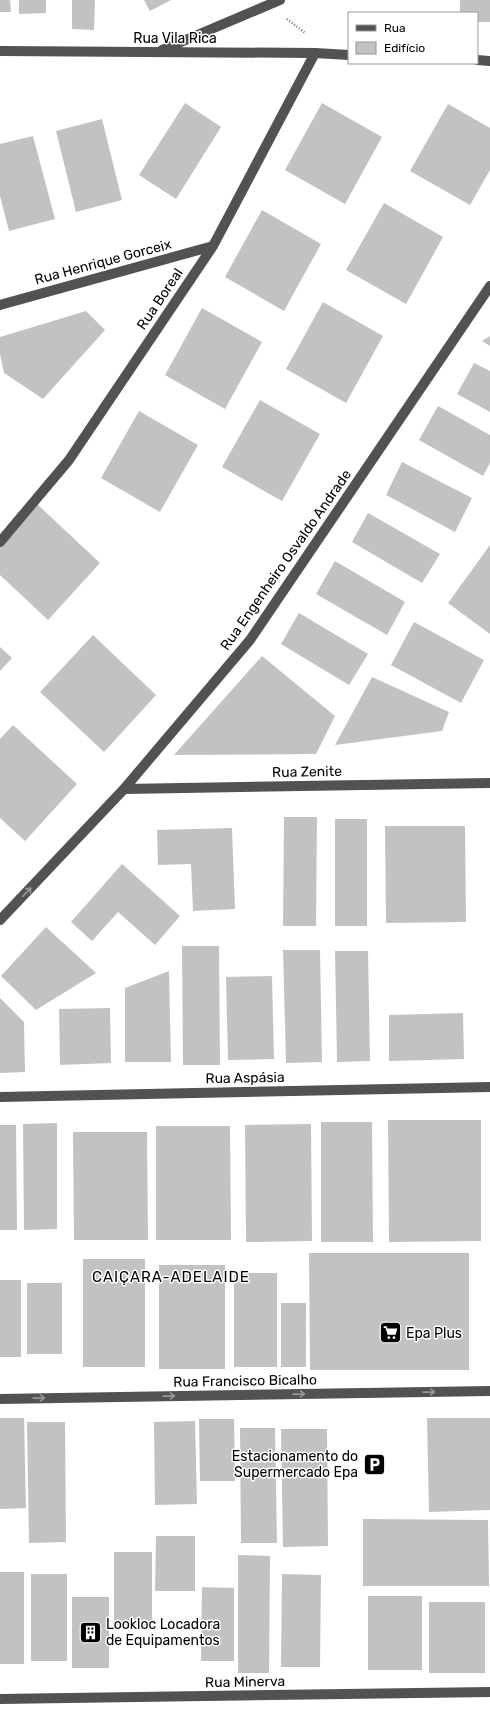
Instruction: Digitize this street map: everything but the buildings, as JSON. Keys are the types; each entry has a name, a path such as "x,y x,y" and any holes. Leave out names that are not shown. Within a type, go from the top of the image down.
{"street":[{"path":"159,52 280,0"},
{"name":"Rua Vila Rica","path":"0,51 315,53 348,55"},
{"name":"Rua Boreal","path":"0,542 69,460 213,246 315,53"},
{"path":"478,60 490,60"},
{"name":"Rua Henrique Gorceix","path":"0,305 213,246"},
{"name":"Rua Engenheiro Osvaldo Andrade","path":"0,920 124,789 250,640 490,286"},
{"name":"Rua Zenite","path":"124,789 490,783"},
{"name":"Rua Aspásia","path":"0,1097 490,1087"},
{"name":"Rua Francisco Bicalho","path":"0,1399 490,1391"},
{"name":"Rua Minerva","path":"0,1700 490,1692"}],"path":[{"path":"286,13 287,20 337,54"}],"place":[{"name":"Epa Plus","path":"390,1333"},
{"name":"Estacionamento do Supermercado Epa","path":"374,1464"},
{"name":"Lookloc Locadora de Equipamentos","path":"91,1632"}],"district":[{"name":"CAIÇARA-ADELAIDE","path":"171,1277"}]}
